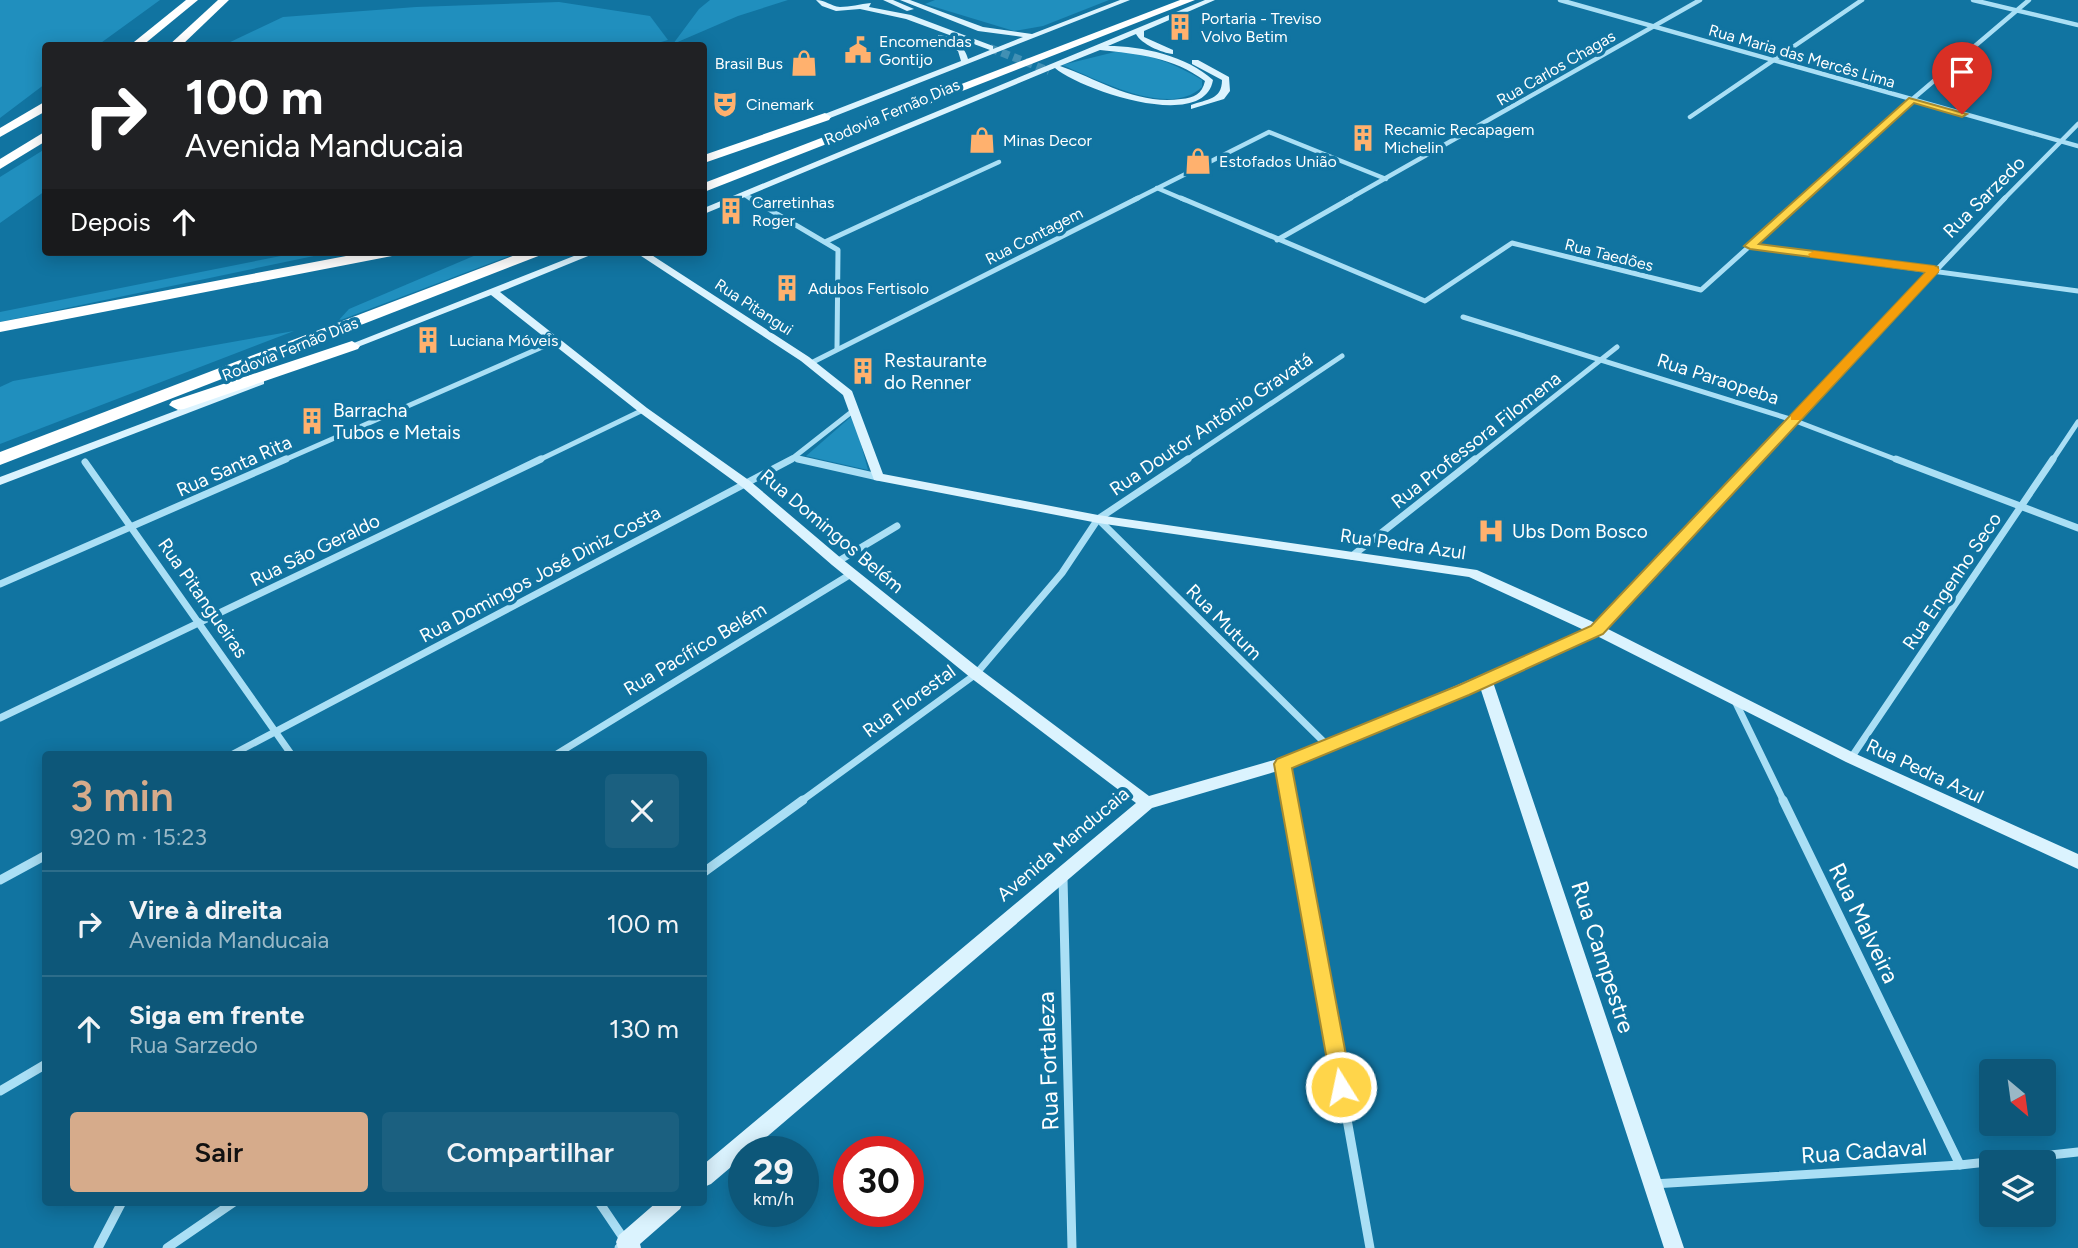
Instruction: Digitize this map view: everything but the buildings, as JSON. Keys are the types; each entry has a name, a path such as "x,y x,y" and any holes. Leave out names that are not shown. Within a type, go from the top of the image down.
{"highway":[{"path":"139,42 193,0"},
{"path":"178,42 224,0"},
{"name":"Rodovia Fernão Dias","path":"707,171 1162,0"},
{"name":"Rodovia Fernão Dias","path":"707,187 1190,0"},
{"path":"0,133 42,107"},
{"path":"707,158 825,117"},
{"path":"0,165 42,138"},
{"path":"256,276 333,256"},
{"path":"0,327 369,256"},
{"name":"Rodovia Fernão Dias","path":"0,459 526,256"},
{"path":"0,465 352,346"}],"main road":[{"path":"820,0 828,6 896,20 949,41 960,47 965,54 965,63"},
{"path":"850,9 875,0"},
{"path":"887,0 1000,44"},
{"path":"904,0 991,33 1039,35"},
{"name":"Rodovia Fernão Dias","path":"825,117 1126,0"},
{"name":"Rodovia Fernão Dias","path":"707,210 1211,0"},
{"path":"860,7 908,17 990,48"},
{"path":"1078,54 1121,47 1140,50 1201,73 1209,80 1209,88 1205,94 1185,102 1148,102 1054,69 1115,101 1158,109 1202,105 1221,97 1226,91 1226,79 1222,75 1141,38 1139,33 1142,27"},
{"name":"Rodovia Fernão Dias","path":"0,481 582,256"},
{"name":"Rua Pitangui","path":"646,256 811,363 848,393 854,410"},
{"name":"Rua Domingos Belém","path":"492,290 643,410 746,484 851,574 976,674 1147,803"},
{"path":"854,410 878,477"},
{"name":"Rua Pedra Azul","path":"878,477 1098,519 1472,573 1597,630 1852,758 2078,862"},
{"name":"Avenida Manducaia","path":"707,1174 1147,803 1283,764 1329,747 1597,630"},
{"name":"Rua Campestre","path":"1485,681 1674,1248"},
{"path":"625,1246 669,1206"}],"street":[{"name":"Rua Maria das Mercês Lima","path":"1560,0 2078,146"},
{"name":"Rua Carlos Chagas","path":"1277,240 1700,0"},
{"path":"1689,117 1862,0"},
{"path":"1973,0 2078,25"},
{"path":"1750,246 2029,0"},
{"name":"Rua Sarzedo","path":"1597,630 1934,270 2078,124"},
{"name":"Rua Contagem","path":"811,363 1269,132 1386,179"},
{"path":"827,241 999,162"},
{"path":"1157,188 1277,240"},
{"path":"744,195 827,241 838,250 837,349"},
{"name":"Rua Taedões","path":"1277,240 1425,300 1512,243 1701,290 1750,246"},
{"path":"1750,246 2078,291"},
{"name":"Rua Paraopeba","path":"1463,317 1605,359 1793,420 2078,528"},
{"name":"Rua Santa Rita","path":"0,584 556,341"},
{"name":"Rua Professora Filomena","path":"1352,556 1617,347"},
{"name":"Rua Doutor Antônio Gravatá","path":"1098,519 1342,356"},
{"name":"Rua São Geraldo","path":"0,718 643,410"},
{"name":"Rua Domingos José Diniz Costa","path":"238,751 794,458 854,410"},
{"name":"Rua Engenho Seco","path":"1852,758 2078,422"},
{"path":"794,458 878,477"},
{"name":"Rua Pitangueiras","path":"85,463 289,751"},
{"name":"Rua Florestal","path":"707,870 976,674 1062,573 1098,519"},
{"name":"Rua Mutum","path":"1098,519 1329,747"},
{"path":"837,562 897,526"},
{"name":"Rua Pacífico Belém","path":"562,751 851,574"},
{"name":"Rua Malveira","path":"1733,698 1960,1165"},
{"path":"1283,764 1370,1248"},
{"path":"0,880 42,857"},
{"name":"Rua Fortaleza","path":"1063,874 1072,1248"},
{"path":"0,1091 42,1066"},
{"name":"Rua Cadaval","path":"1652,1184 1960,1165 2078,1152"},
{"path":"98,1248 120,1206"},
{"path":"167,1248 228,1206"},
{"path":"601,1206 625,1246"}],"shaded area":[{"path":"0,0 160,0 102,42 42,42 42,86 0,118"},
{"path":"710,0 788,0 738,16 674,42 699,9"},
{"path":"935,0 1109,0 1043,26 1014,31 925,4"},
{"path":"559,2 650,16 668,40 230,42 283,17 416,7"},
{"path":"1119,51 1151,57 1183,69 1202,80 1202,87 1188,96 1152,98 1113,87 1062,65"},
{"path":"42,151 42,193 0,223 0,177"},
{"path":"281,256 314,256 0,322 0,312"},
{"path":"474,256 509,256 338,321 349,309"},
{"path":"294,331 0,444 0,387 13,381"},
{"path":"853,415 868,470 806,456"}],"tunnel":[{"path":"990,48 1049,71"}],"slow traffic":[{"path":"1796,418 1934,270 1814,254"}],"place":[{"name":"Portaria - Treviso Volvo Betim","path":"1180,27"},
{"name":"Encomendas Gontijo","path":"858,50"},
{"name":"Brasil Bus","path":"804,63"},
{"name":"Cinemark","path":"725,104"},
{"name":"Recamic Recapagem Michelin","path":"1363,138"},
{"name":"Minas Decor","path":"982,140"},
{"name":"Estofados União","path":"1198,161"},
{"name":"Carretinhas Roger","path":"731,211"},
{"name":"Adubos Fertisolo","path":"787,288"},
{"name":"Luciana Móveis","path":"428,340"},
{"name":"Restaurante do Renner","path":"863,371"},
{"name":"Barracha Tubos e Metais","path":"312,421"},
{"name":"Ubs Dom Bosco","path":"1491,531"}],"route":[{"path":"1341,1087 1283,764 1463,690 1597,630 1934,270 1750,246 1913,100 1962,114"}]}
